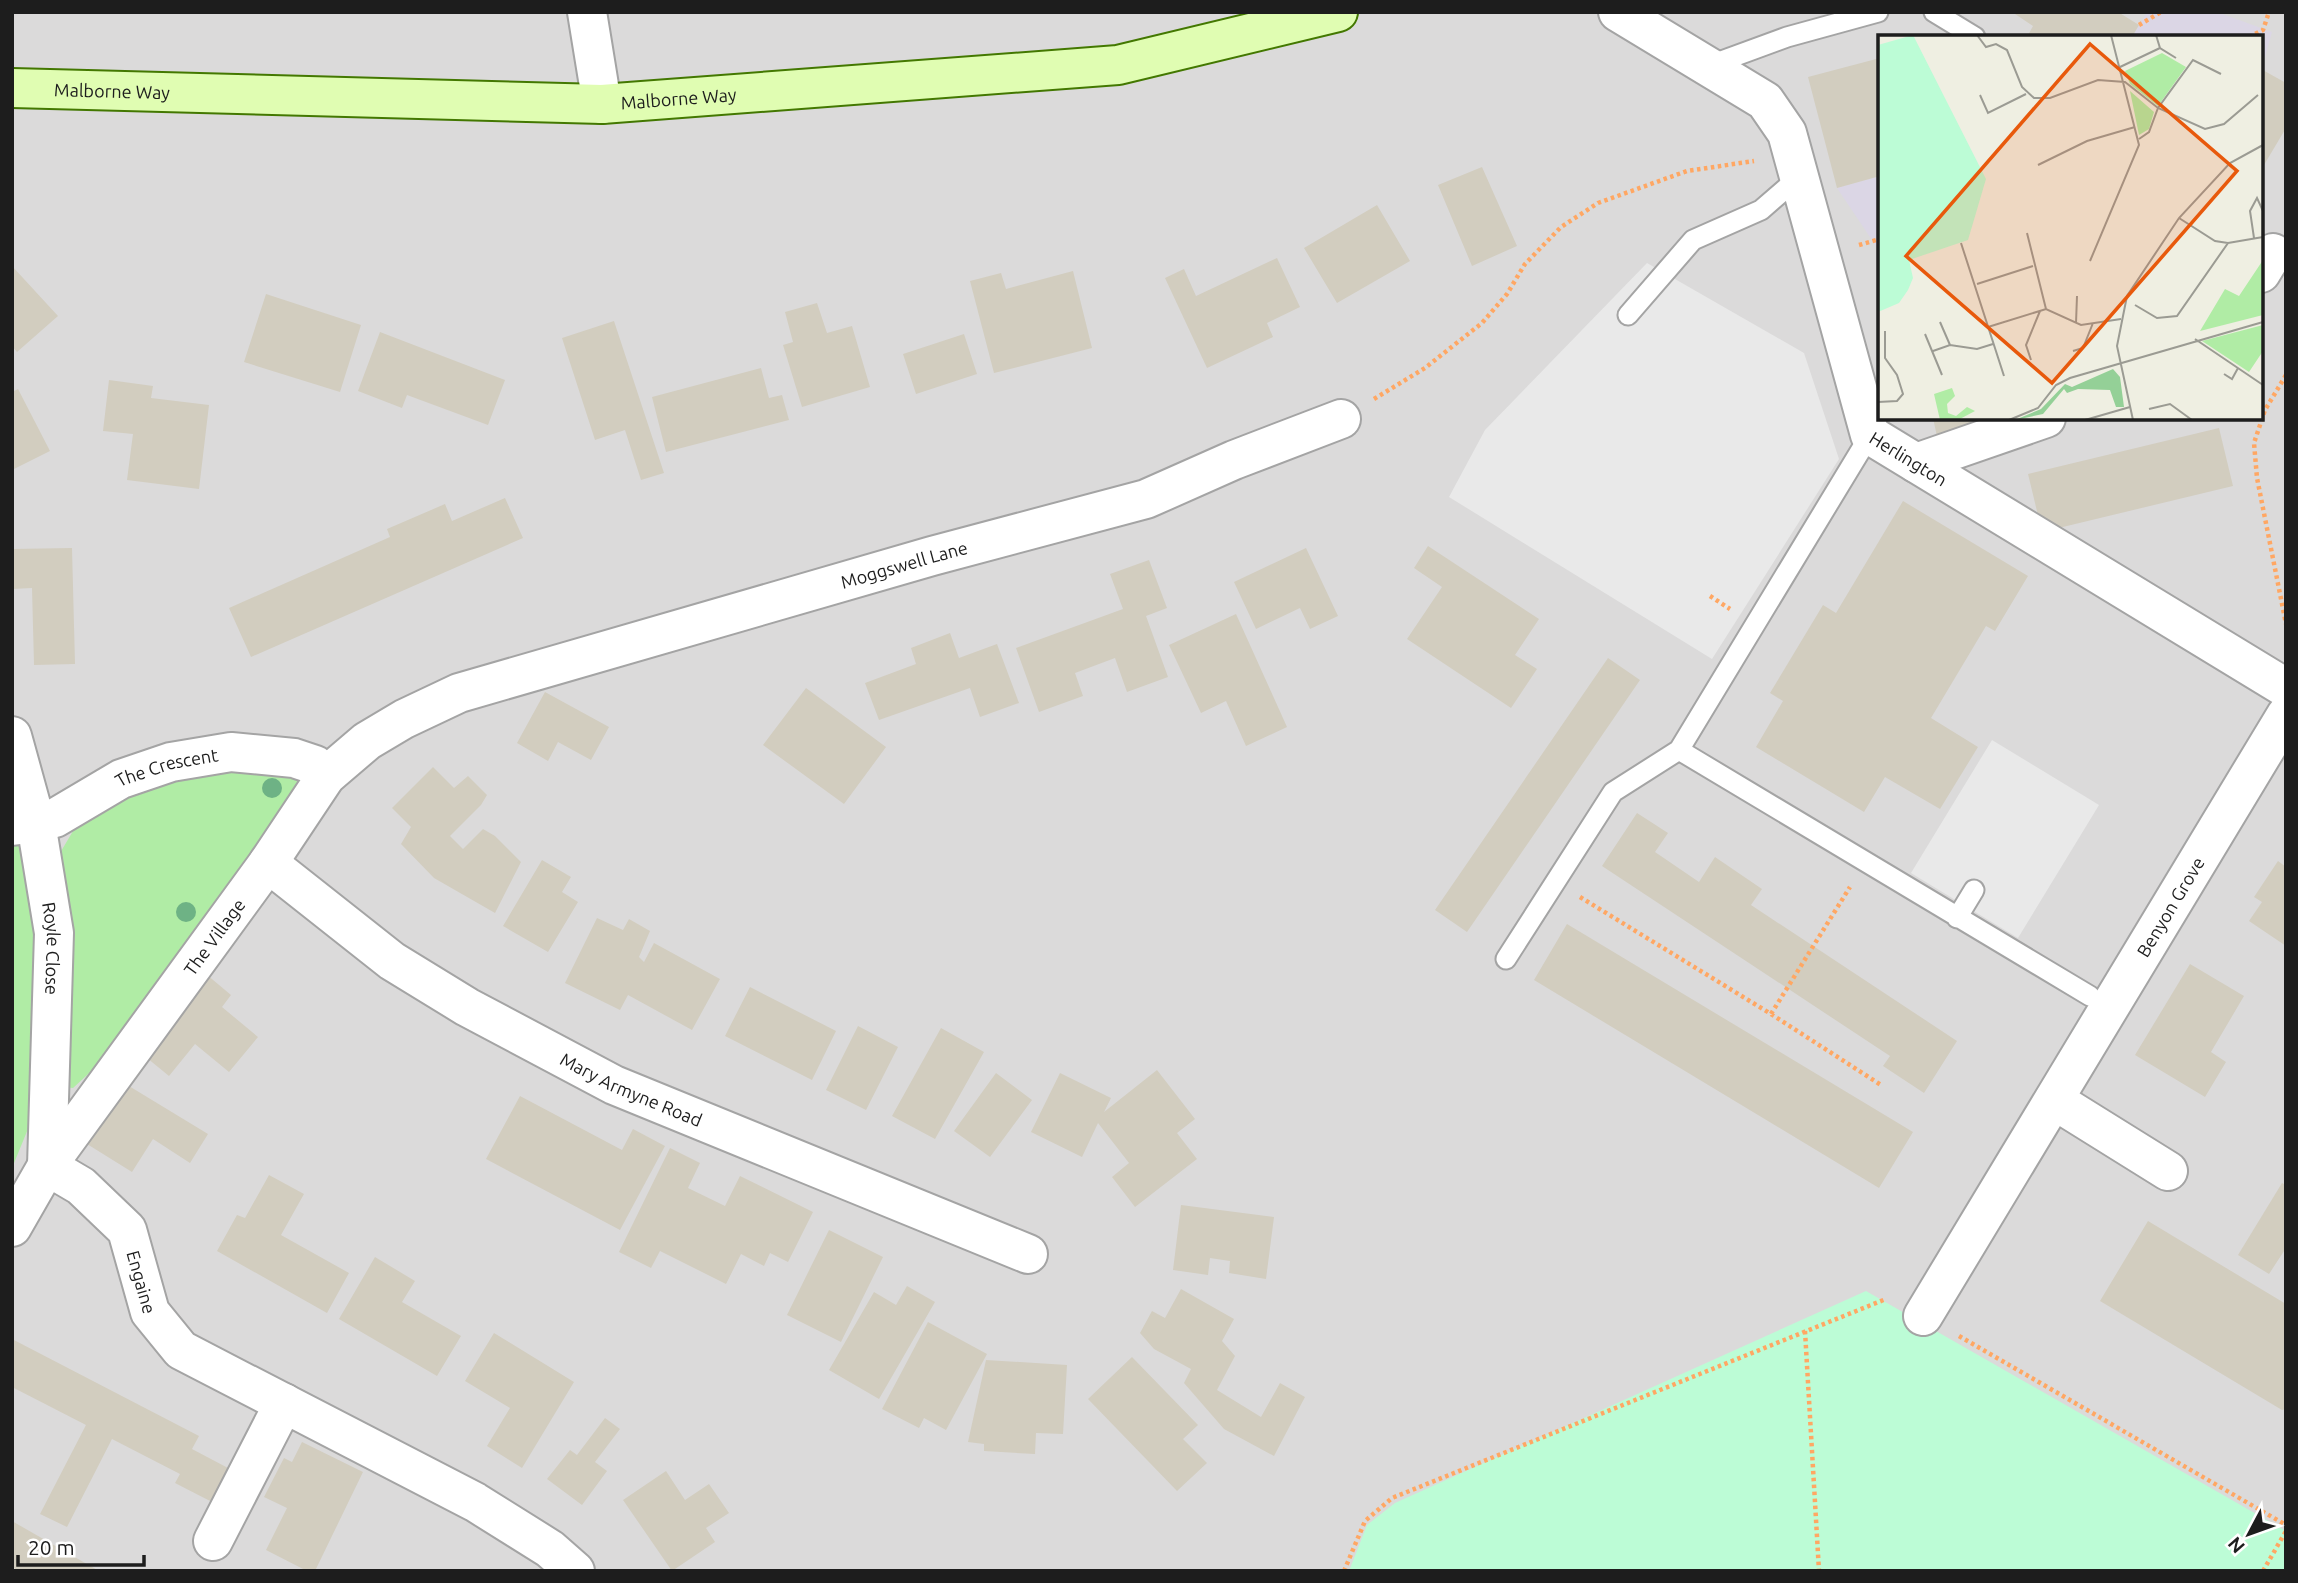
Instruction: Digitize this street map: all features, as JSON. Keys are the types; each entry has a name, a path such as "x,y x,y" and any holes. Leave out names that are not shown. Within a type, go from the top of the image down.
{"street":[{"path":"587,12 601,104"},
{"name":"Malborne Way","path":"12,88 601,104 1118,65 1338,12"},
{"name":"Herlington","path":"1619,12 1765,102 1787,133 1870,435 2286,688"},
{"name":"Moggswell Lane","path":"459,693 932,556 1146,499 1234,460 1341,419"},
{"path":"1916,463 2040,420"},
{"name":"The Village","path":"12,1227 47,1166 268,863 326,776 367,741 404,719 459,693"},
{"name":"Benyon Grove","path":"1923,1316 2286,715"},
{"name":"Royle Close","path":"12,736 24,825 54,933 47,1166"},
{"name":"The Crescent","path":"24,825 55,818 121,779 171,762 230,752 294,758 315,765 326,776"},
{"name":"Mary Armyne Road","path":"268,863 392,961 467,1007 614,1085 1028,1254"},
{"path":"2054,1100 2168,1171"},
{"name":"Engaine","path":"47,1166 81,1186 127,1230 150,1312 181,1350 475,1502 550,1549 575,1571"},
{"path":"213,1541 284,1404"}],"lane":[{"path":"1709,66 1787,37 1878,12"},
{"path":"1934,12 1972,35"},
{"path":"1628,314 1693,240 1761,211 1796,166"},
{"path":"1506,959 1613,792 1679,750 1870,435"},
{"path":"1679,750 2090,996"},
{"path":"1957,918 1974,890"}],"path":[{"path":"2139,25 2161,12"},
{"path":"2253,35 2263,30 2269,12"},
{"path":"1341,419 1425,368 1482,323 1507,294 1525,264 1552,236 1598,203 1687,171 1796,166"},
{"path":"2263,416 2286,375"},
{"path":"2262,420 2254,443 2257,478 2286,624"},
{"path":"1771,1014 1865,862"},
{"path":"1555,882 1771,1014 1881,1085"},
{"path":"1345,1571 1365,1521 1392,1498 1890,1297"},
{"path":"1923,1316 2286,1525"},
{"path":"1805,1331 1819,1571"},
{"path":"2263,1571 2286,1531"}],"shaded area":[{"path":"12,12 2286,12 2286,1571 12,1571"},
{"path":"2147,12 2217,12 2272,32 2263,58 2263,35 2133,35"},
{"path":"1878,177 1878,249 1837,188"},
{"path":"1647,263 1804,353 1839,459 1712,659 1449,497 1485,430"},
{"path":"1992,740 2099,805 2018,938 1911,873"}],"green space":[{"path":"208,764 303,776 302,793 99,1064 73,1088 64,1087 60,853 76,826 111,794"},
{"path":"21,837 37,879 30,1124 12,1168 12,838"},
{"path":"1866,1291 2286,1531 2286,1571 1349,1571 1367,1525 1395,1503"}],"building":[{"path":"2012,12 2118,12 2139,25 2133,35 2028,35 2033,26"},
{"path":"1878,59 1878,177 1837,188 1808,77"},
{"path":"2263,70 2286,83 2286,128 2263,167"},
{"path":"1482,167 1517,246 1472,266 1438,185"},
{"path":"1377,205 1410,261 1337,303 1304,248"},
{"path":"1277,258 1300,307 1267,323 1273,337 1207,368 1165,278 1184,269 1196,296"},
{"path":"12,266 58,316 17,352 12,346"},
{"path":"1073,271 1092,348 994,373 970,281 1001,273 1006,289"},
{"path":"266,294 361,325 340,392 244,362"},
{"path":"817,303 827,333 852,326 870,387 802,407 783,345 793,342 785,312"},
{"path":"614,321 664,473 641,480 625,430 595,440 562,338"},
{"path":"380,332 505,380 488,425 407,395 402,408 358,391"},
{"path":"964,334 977,374 916,394 903,354"},
{"path":"761,368 769,398 782,395 789,420 666,452 652,397"},
{"path":"109,380 153,386 151,398 209,405 199,489 127,480 133,434 103,431"},
{"path":"18,389 50,451 12,470 12,392"},
{"path":"1933,420 2004,420 1938,441"},
{"path":"2219,428 2233,486 2042,532 2028,474"},
{"path":"505,498 523,538 251,657 229,608 390,537 387,529 445,504 452,521"},
{"path":"1903,501 2028,576 1995,631 1986,626 1931,718 1978,747 1940,809 1885,777 1864,812 1756,747 1783,701 1770,693 1823,605 1836,613"},
{"path":"1428,546 1539,619 1515,655 1537,669 1511,708 1407,639 1442,587 1414,568"},
{"path":"72,548 75,664 34,665 32,588 12,589 12,549"},
{"path":"1306,548 1338,616 1310,629 1300,608 1256,629 1234,582"},
{"path":"1149,560 1167,608 1146,616 1168,677 1127,692 1115,658 1075,673 1083,696 1039,712 1016,648 1123,609 1110,574"},
{"path":"1236,614 1287,727 1246,746 1226,701 1201,713 1169,645"},
{"path":"950,633 959,658 997,644 1019,703 980,717 970,688 879,720 865,683 916,664 911,648"},
{"path":"1608,658 1640,680 1467,932 1435,910"},
{"path":"806,688 886,747 844,804 763,745"},
{"path":"545,692 609,727 591,760 558,742 548,761 517,743"},
{"path":"433,767 454,788 468,776 487,795 481,805 450,836 463,849 483,829 495,836 521,862 495,913 434,878 401,844 411,827 392,808"},
{"path":"1637,813 1668,833 1655,852 1699,882 1715,857 1762,889 1751,905 1957,1041 1924,1093 1883,1066 1890,1056 1602,866"},
{"path":"542,860 571,877 562,892 578,902 548,952 503,926"},
{"path":"2278,861 2286,867 2286,946 2249,921 2262,902 2254,897"},
{"path":"597,918 623,930 629,919 650,931 639,957 644,962 654,943 720,979 692,1030 628,995 620,1010 565,983"},
{"path":"1567,924 1913,1132 1879,1188 1534,980"},
{"path":"194,964 231,995 222,1007 258,1037 229,1072 195,1044 169,1076 147,1058 188,1008 170,993"},
{"path":"2190,964 2244,996 2211,1052 2226,1062 2205,1097 2135,1055"},
{"path":"750,987 836,1031 812,1080 725,1036"},
{"path":"858,1026 898,1047 866,1110 826,1090"},
{"path":"941,1028 984,1052 935,1139 892,1116"},
{"path":"1157,1070 1195,1119 1177,1133 1197,1159 1135,1207 1112,1177 1129,1163 1098,1123 1082,1157 1031,1132 1060,1073 1111,1098 1104,1112"},
{"path":"996,1073 1032,1100 990,1157 954,1131"},
{"path":"124,1083 208,1134 190,1163 153,1139 132,1172 87,1144"},
{"path":"520,1096 622,1150 633,1129 665,1146 620,1230 486,1159"},
{"path":"670,1148 700,1163 688,1188 725,1206 740,1176 813,1212 788,1262 770,1253 764,1266 741,1254 726,1284 660,1251 651,1268 619,1252"},
{"path":"269,1175 304,1194 281,1235 349,1273 327,1313 217,1251 237,1215 245,1218"},
{"path":"2282,1183 2286,1185 2286,1248 2269,1274 2238,1255"},
{"path":"1181,1205 1274,1217 1266,1279 1229,1273 1230,1261 1210,1258 1208,1275 1173,1270"},
{"path":"2148,1221 2286,1304 2286,1409 2282,1410 2100,1301"},
{"path":"829,1230 883,1257 841,1342 787,1315"},
{"path":"375,1257 415,1281 402,1302 461,1336 437,1376 339,1319"},
{"path":"907,1286 935,1302 879,1399 829,1370 874,1292 896,1305"},
{"path":"1181,1289 1234,1319 1222,1341 1235,1356 1217,1390 1261,1417 1280,1383 1305,1397 1274,1456 1224,1429 1184,1383 1191,1369 1154,1349 1140,1333 1152,1311 1165,1318"},
{"path":"928,1322 987,1354 946,1430 924,1418 919,1428 882,1409"},
{"path":"494,1333 574,1382 522,1468 487,1446 510,1408 465,1381"},
{"path":"12,1339 199,1436 192,1449 228,1468 212,1502 175,1483 180,1474 112,1439 67,1527 40,1514 86,1425 12,1387"},
{"path":"1132,1357 1198,1425 1183,1439 1207,1463 1177,1491 1088,1399"},
{"path":"986,1360 1067,1365 1063,1434 1036,1433 1035,1454 984,1451 984,1444 968,1442"},
{"path":"605,1418 620,1429 595,1462 607,1471 582,1505 547,1479 570,1450 577,1455"},
{"path":"302,1442 363,1472 315,1571 307,1571 266,1550 287,1508 264,1497 284,1458 292,1462"},
{"path":"666,1471 685,1500 709,1484 729,1513 706,1528 715,1542 672,1571 623,1500"},
{"path":"12,1521 99,1571 19,1571 12,1567"}]}
